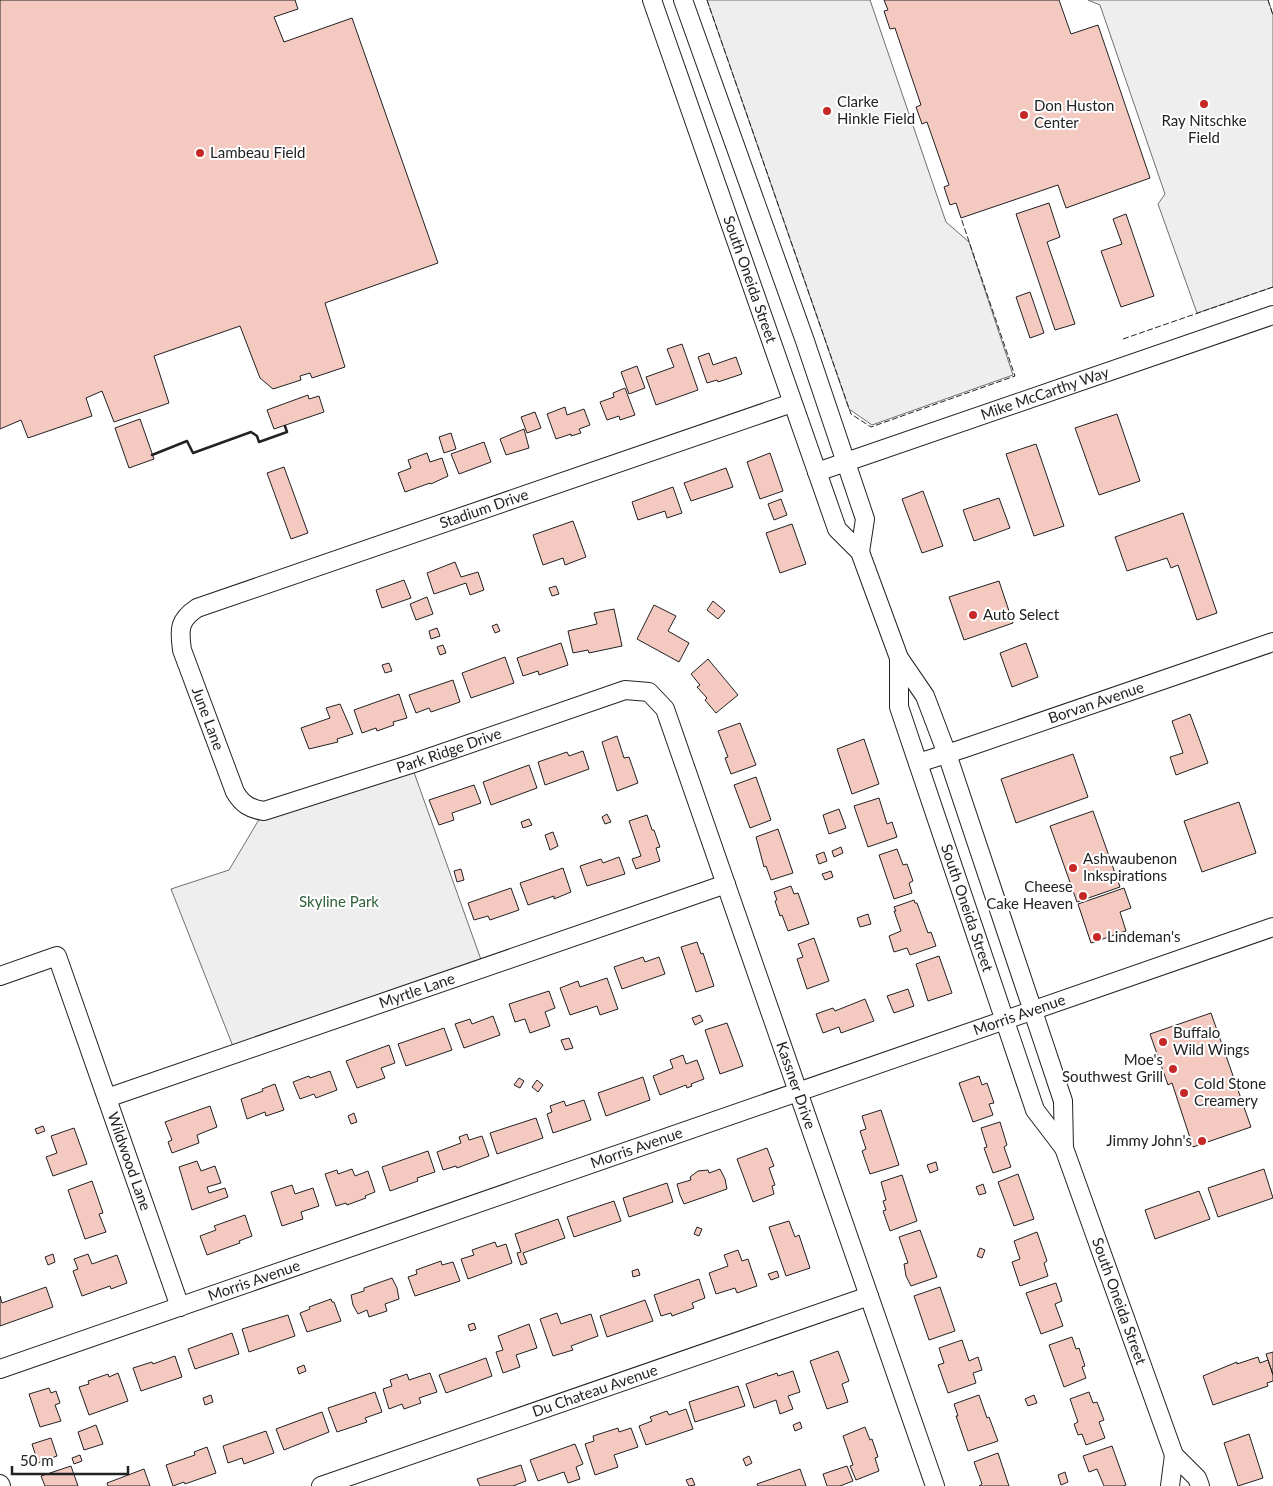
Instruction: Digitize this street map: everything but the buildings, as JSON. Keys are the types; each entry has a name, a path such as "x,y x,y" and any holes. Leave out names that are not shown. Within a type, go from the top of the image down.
{"street":[{"name":"South Oneida Street","path":"652,0 837,529 860,552 899,658 925,696 947,754 1063,1101 1064,1148"},
{"name":"South Oneida Street","path":"683,0 805,341 864,519 860,552"},
{"name":"Mike McCarthy Way","path":"816,472 1273,315"},
{"name":"Stadium Drive","path":"181,624 188,614 197,608 792,403"},
{"name":"June Lane","path":"181,624 182,650 235,792 240,800 249,807"},
{"name":"Borvan Avenue","path":"918,763 1273,642"},
{"name":"South Oneida Street","path":"899,658 898,707 1035,1110 1064,1148 1174,1455 1197,1478 1200,1486"},
{"name":"Park Ridge Drive","path":"249,807 264,811 411,764 625,690 649,692"},
{"name":"Kassner Drive","path":"649,692 666,709 935,1486"},
{"name":"Myrtle Lane","path":"107,1098 726,884"},
{"name":"Morris Avenue","path":"0,1369 1273,927"},
{"name":"Wildwood Lane","path":"0,976 57,956 180,1307"},
{"name":"Du Chateau Avenue","path":"321,1486 869,1296"},
{"name":"South Oneida Street","path":"1170,1486 1174,1455"}],"green space":[{"name":"Clarke Hinkle Field","path":"707,0 870,0 946,222 969,242 1013,375 872,425 849,409"},
{"name":"Ray Nitschke Field","path":"1088,0 1268,0 1273,15 1273,287 1197,313 1158,204 1165,194 1100,5"},
{"name":"Skyline Park","path":"411,764 484,968 236,1054 171,889 229,870 264,811"}],"fence":[{"path":"707,0 851,414 871,427 1015,376 961,218"},
{"path":"1268,0 1273,15"},
{"path":"1123,339 1273,287"}],"wall":[{"path":"152,455 187,441 193,453 251,432 257,436 259,442 287,432 285,426"}],"place":[{"name":"Ray Nitschke Field","path":"1204,104"},
{"name":"Clarke Hinkle Field","path":"827,111"},
{"name":"Don Huston Center","path":"1024,115"},
{"name":"Lambeau Field","path":"200,153"},
{"name":"Auto Select","path":"973,615"},
{"name":"Ashwaubenon Inkspirations","path":"1073,868"},
{"name":"Cheese Cake Heaven","path":"1083,896"},
{"name":"Lindeman's","path":"1097,937"},
{"name":"Buffalo Wild Wings","path":"1163,1042"},
{"name":"Moe's Southwest Grill","path":"1173,1069"},
{"name":"Cold Stone Creamery","path":"1184,1093"},
{"name":"Jimmy John's","path":"1202,1141"}]}
